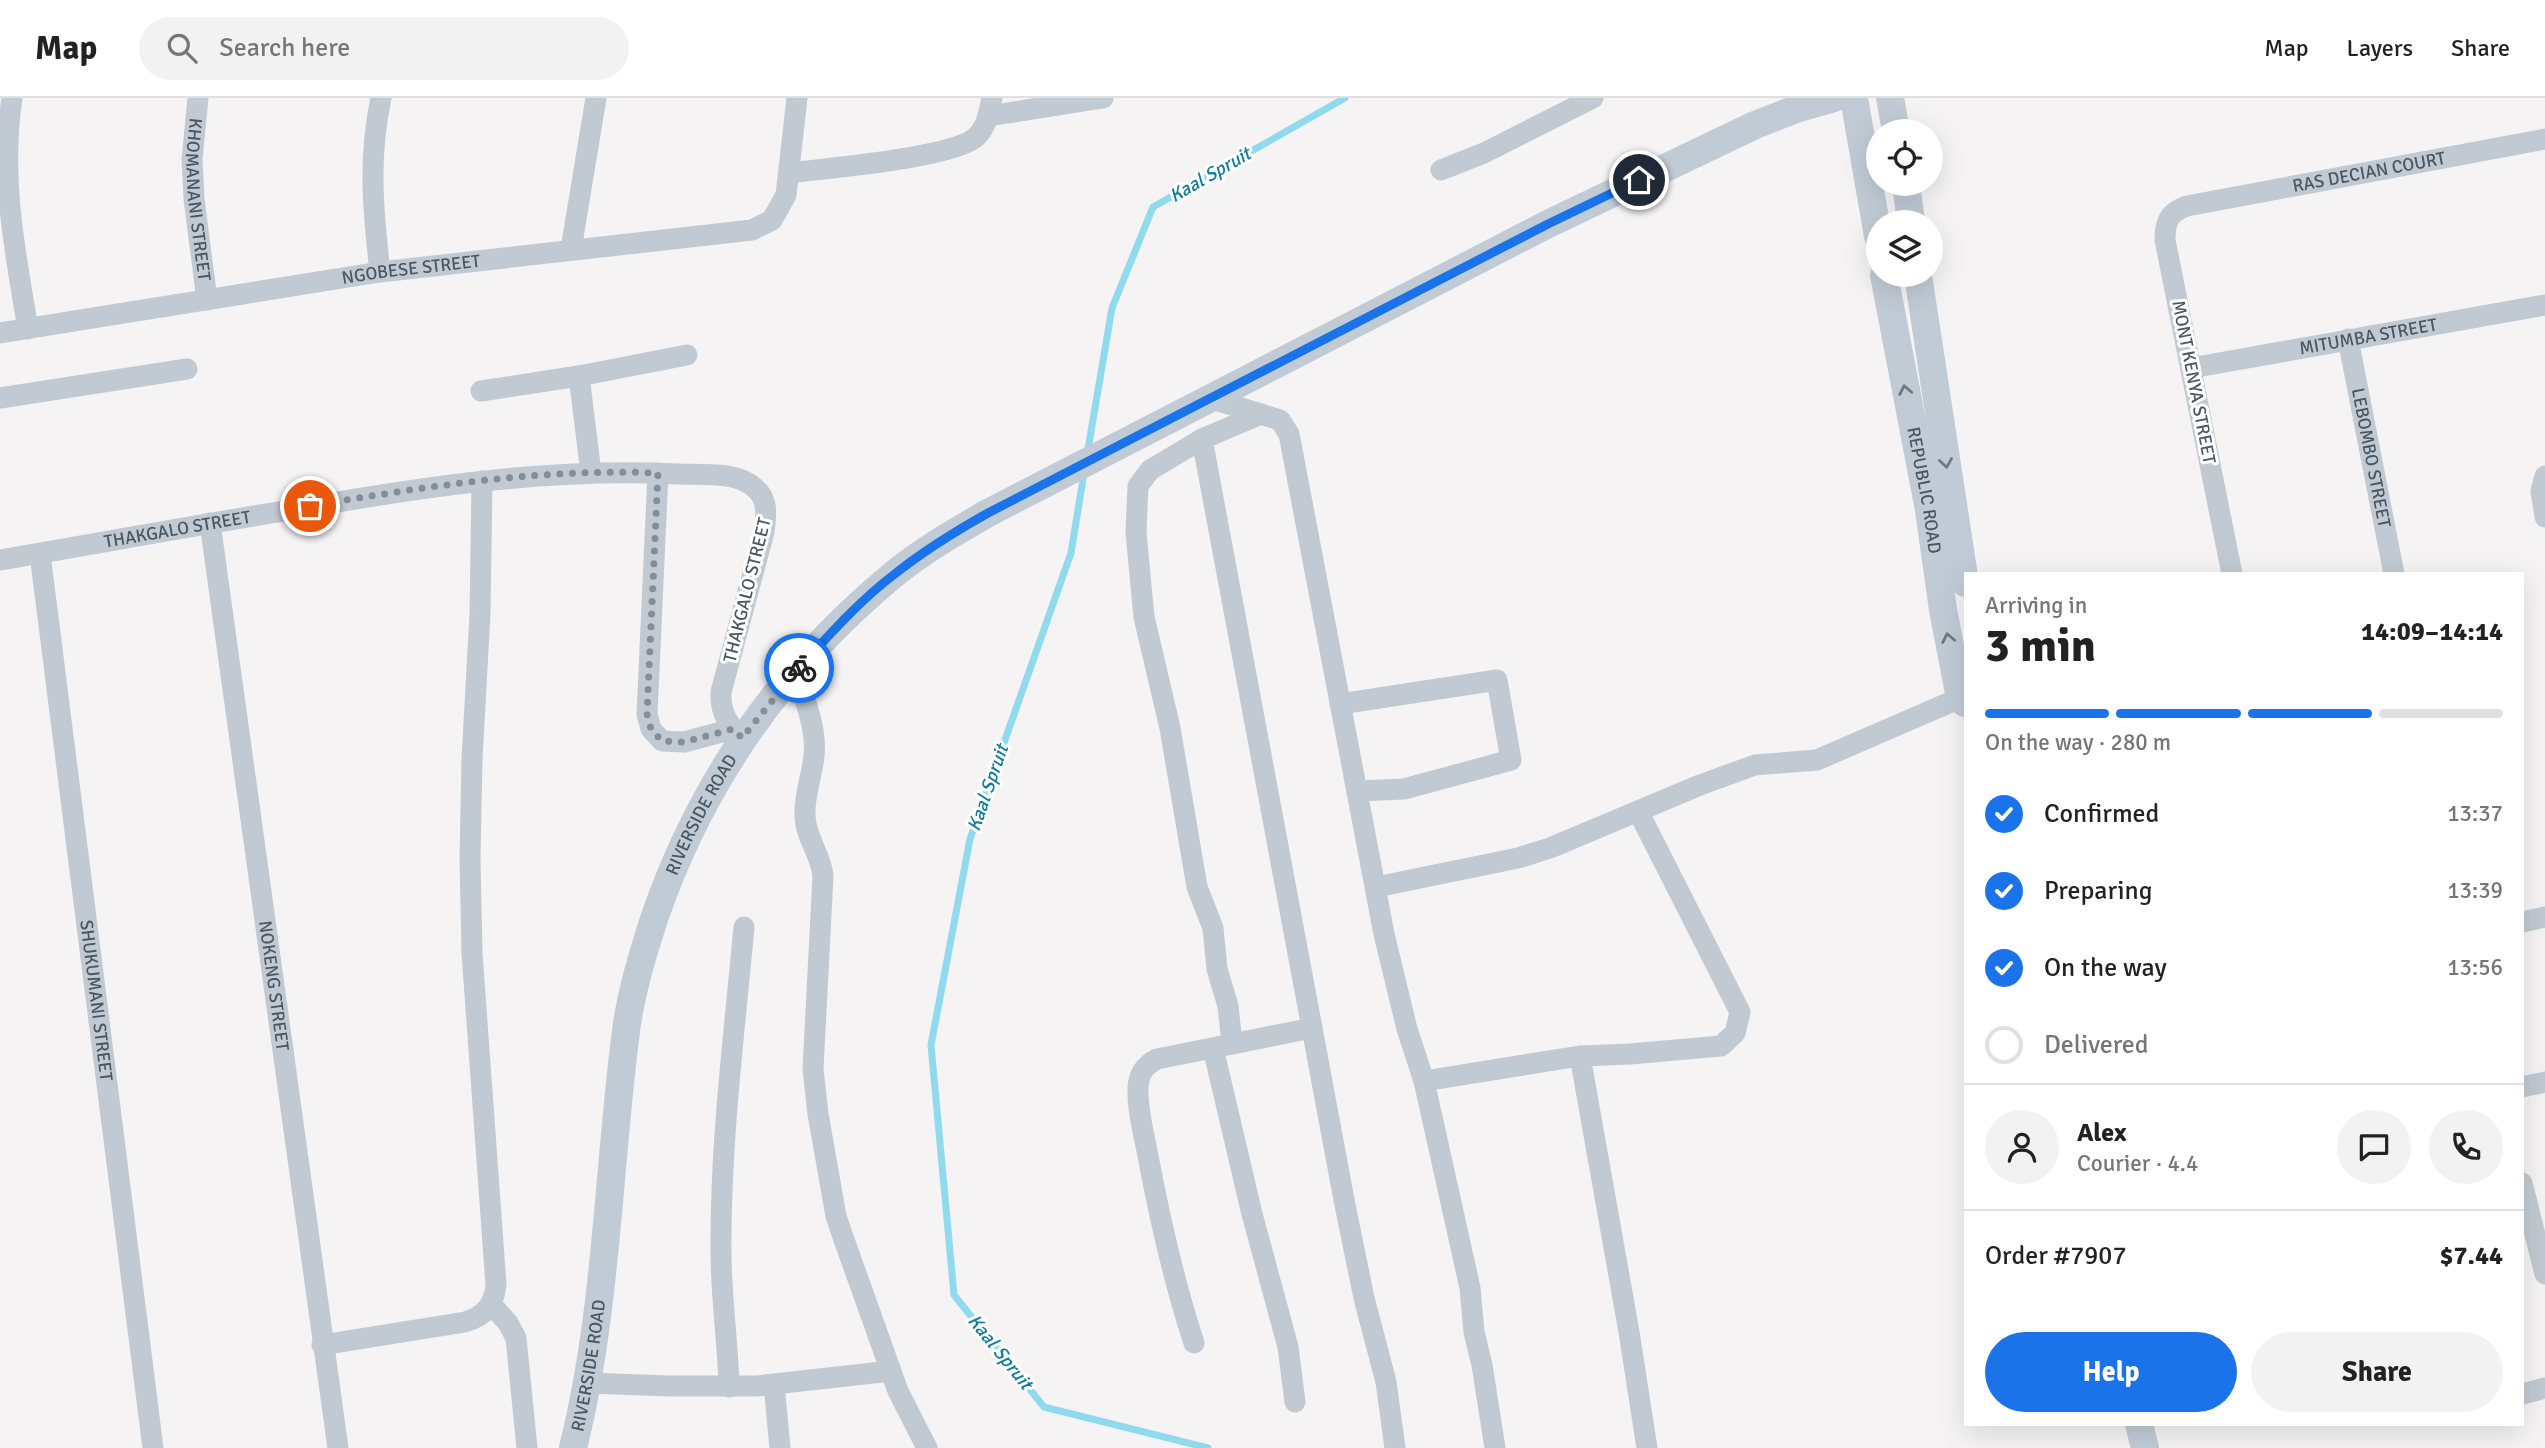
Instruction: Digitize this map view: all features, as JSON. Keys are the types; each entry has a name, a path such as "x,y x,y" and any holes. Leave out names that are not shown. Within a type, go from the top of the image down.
{"street":[{"path":"12,98 5,152 8,196 28,329"},
{"name":"KHOMANANI STREET","path":"198,98 193,172 207,300"},
{"path":"380,272 372,202 373,156 381,98"},
{"path":"571,249 596,98"},
{"name":"NGOBESE STREET","path":"0,333 380,272 752,230 772,220 786,195 797,98"},
{"path":"790,173 961,147 978,136 990,107 1103,98"},
{"path":"1441,170 1484,153 1592,98"},
{"name":"RIVERSIDE ROAD","path":"573,1448 587,1383 626,1028 637,974 666,884 738,734 855,609 895,573 977,519 1548,224 1729,136 1777,116 1834,98"},
{"path":"1854,98 1873,210"},
{"path":"1890,98 1894,119"},
{"name":"RAS DECIAN COURT","path":"2192,205 2545,139"},
{"name":"MONT KENYA STREET","path":"2192,205 2173,212 2165,227 2165,240 2232,572"},
{"name":"REPUBLIC ROAD","path":"1886,287 1929,510 1943,610 1962,700"},
{"name":"REPUBLIC ROAD","path":"1920,287 1964,576"},
{"name":"MITUMBA STREET","path":"2191,368 2545,305"},
{"name":"LEBOMBO STREET","path":"2348,339 2394,572"},
{"path":"481,391 687,355"},
{"path":"0,398 187,369"},
{"path":"579,376 591,473"},
{"path":"1209,398 1280,420 1289,434 1376,887 1407,1029 1424,1081 1470,1288 1474,1332 1495,1448"},
{"path":"1261,414 1202,439 1150,470 1138,486 1136,533 1144,617 1170,728 1197,887 1213,928 1217,969 1228,1006 1222,1046 1252,1214 1288,1347 1296,1402"},
{"path":"1202,439 1361,1285 1386,1382 1395,1448"},
{"name":"THAKGALO STREET","path":"0,560 409,490 482,481 591,473 727,476 755,487 767,510 764,532 721,692 720,706 724,718 738,734"},
{"path":"658,473 647,714 651,729 662,741 684,742 738,734"},
{"path":"2545,476 2541,491 2545,517"},
{"path":"322,1345 465,1322 485,1313 491,1304 496,1284 472,953 470,858 480,614 482,481"},
{"name":"NOKENG STREET","path":"210,523 338,1448"},
{"name":"SHUKUMANI STREET","path":"40,554 153,1448"},
{"path":"796,672 811,720 813,736 814,755 805,822 822,864 823,877 813,1069 818,1114 836,1216 891,1371 919,1436 927,1448"},
{"path":"1340,704 1497,680 1511,760 1404,789 1357,791"},
{"path":"1376,887 1518,858 1550,848 1700,785 1755,765 1817,760 1962,700"},
{"path":"1424,1081 1580,1056 1630,1055 1721,1046 1735,1033 1740,1012 1638,811"},
{"path":"2524,922 2545,917"},
{"path":"729,1387 728,1346 721,1299 720,1250 725,1136 744,927"},
{"path":"1194,1343 1176,1286 1139,1107 1138,1086 1146,1064 1157,1059 1312,1028"},
{"path":"1580,1056 1647,1448"},
{"path":"2524,1087 2545,1082"},
{"path":"2524,1191 2545,1274"},
{"path":"491,1304 508,1323 516,1338 527,1448"},
{"path":"587,1383 729,1387 774,1385 891,1371"},
{"path":"774,1385 780,1448"},
{"path":"2524,1393 2545,1388"},
{"path":"2140,1426 2146,1448"}],"waterway":[{"name":"Kaal Spruit","path":"1087,455 1112,308 1153,207 1345,98"},
{"name":"Kaal Spruit","path":"1084,473 1071,553 970,839 931,1045 954,1295 1044,1407 1208,1448"}],"way so far":[{"path":"310,506 482,481 564,474 658,473 647,714 651,729 662,741 684,742 733,729 742,738 799,668"}],"route":[{"path":"799,668 855,609 895,573 936,544 988,513 1548,224 1639,180"}]}
